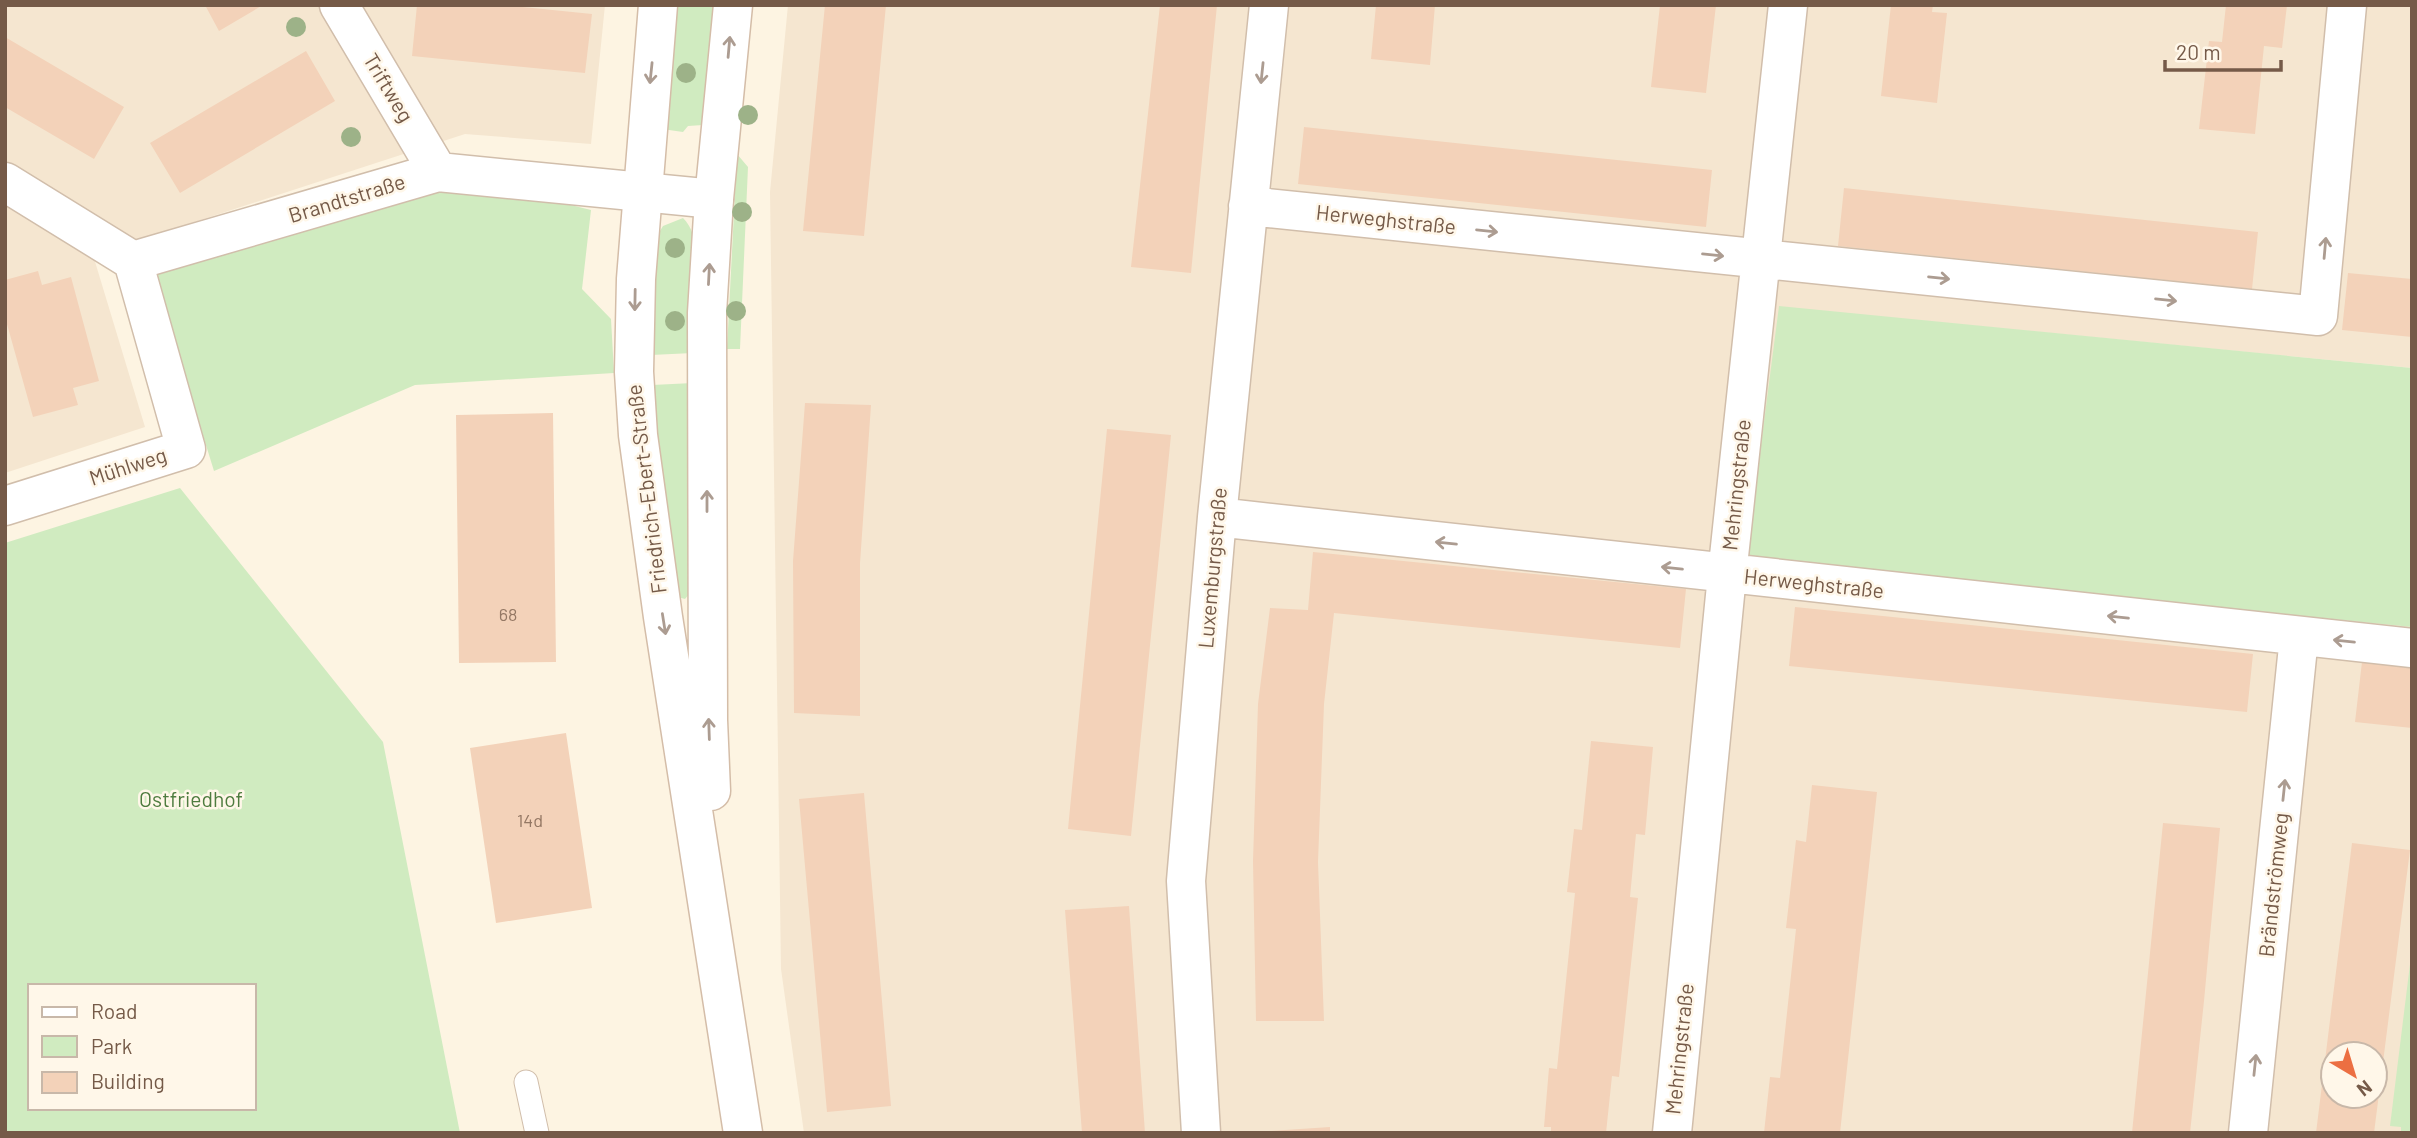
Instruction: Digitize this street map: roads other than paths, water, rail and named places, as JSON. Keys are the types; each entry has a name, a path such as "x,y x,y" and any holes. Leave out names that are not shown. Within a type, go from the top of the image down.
{"street":[{"name":"Triftweg","path":"340,5 438,172"},
{"name":"Friedrich-Ebert-Straße","path":"657,5 641,192 634,372 638,435 663,617 743,1133"},
{"name":"Friedrich-Ebert-Straße","path":"719,968 708,719 707,313 714,199 733,5"},
{"name":"Luxemburgstraße","path":"1201,1133 1186,881 1217,517 1269,5"},
{"name":"Mehringstraße","path":"1672,1133 1727,575 1788,5"},
{"name":"Herweghstraße","path":"1248,206 2318,316 2347,5"},
{"name":"Brandtstraße","path":"133,261 438,172 714,199"},
{"path":"5,182 133,261"},
{"name":"Mühlweg","path":"5,506 186,449 133,261"},
{"name":"Herweghstraße","path":"1217,517 2412,649"},
{"name":"Brändströmweg","path":"2248,1133 2299,637"}],"lane":[{"path":"526,1082 537,1133"}],"park label":[{"name":"Ostfriedhof","path":"191,800"}]}
